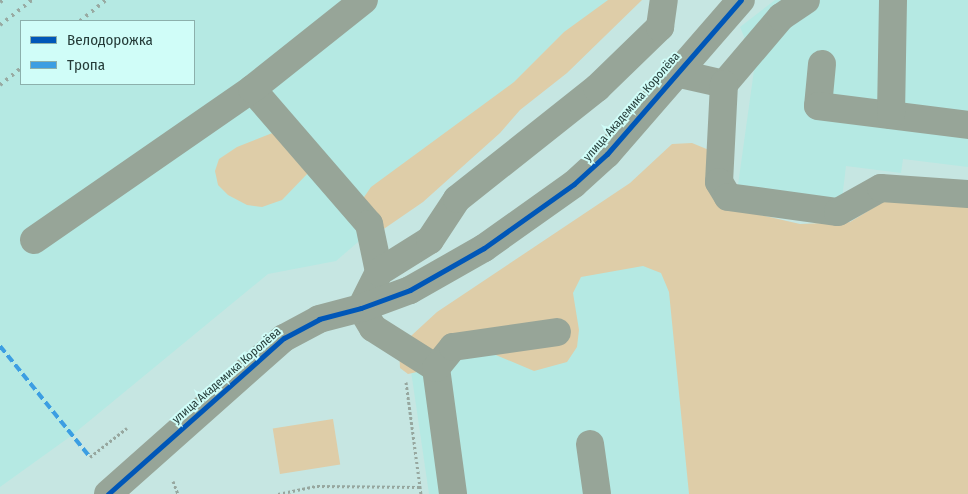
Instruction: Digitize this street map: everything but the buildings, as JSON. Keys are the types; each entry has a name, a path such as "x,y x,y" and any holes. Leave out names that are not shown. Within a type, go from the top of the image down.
{"street":[{"path":"34,240 252,88 364,0"},
{"path":"436,368 373,328 361,308 379,272 430,240 457,198 597,88 660,27 664,0"},
{"name":"улица Академика Королёва","path":"114,491 284,338 319,319 361,308 410,290 446,271 554,199 607,154 741,0"},
{"path":"806,0 781,17 724,84 719,182 728,197 838,212 881,188 968,194"},
{"path":"891,116 894,0"},
{"path":"822,64 818,106 968,125"},
{"path":"676,73 724,84"},
{"path":"252,88 369,224 379,272"},
{"path":"453,494 436,368 453,347 557,332"},
{"path":"590,444 597,494"}],"path":[{"path":"405,374 421,494"},
{"path":"90,457 127,428"},
{"path":"173,481 178,494"},
{"path":"278,494 317,486 420,487"}],"shaded area":[{"path":"0,0 639,0 336,261 268,274 71,436 0,487"},
{"path":"608,0 642,0 567,73 520,110 500,133 423,202 375,235 362,200 371,187 514,82 564,32"},
{"path":"775,0 968,0 968,167 903,159 901,173 846,166 842,199 738,185 755,63 740,27"},
{"path":"285,128 310,171 282,200 262,207 247,205 228,195 218,185 215,171 219,159 237,147"},
{"path":"692,143 709,150 744,211 800,224 850,222 886,200 968,203 968,494 689,494 669,292 661,273 643,266 581,277 573,293 579,330 577,347 567,362 534,371 484,350 408,374 400,368 399,347 437,312 630,183 672,144"},
{"path":"968,220 968,494 429,494 411,371 562,244"},
{"path":"333,419 340,464 280,474 273,429"}],"railway":[{"path":"0,25 32,0"},
{"path":"81,20 106,0"},
{"path":"0,85 20,69"}],"marked path":[{"path":"0,346 90,457"}],"cycle path":[{"path":"108,494 284,338 319,319 361,308 410,290 484,248 574,184 607,154 741,0"}]}
